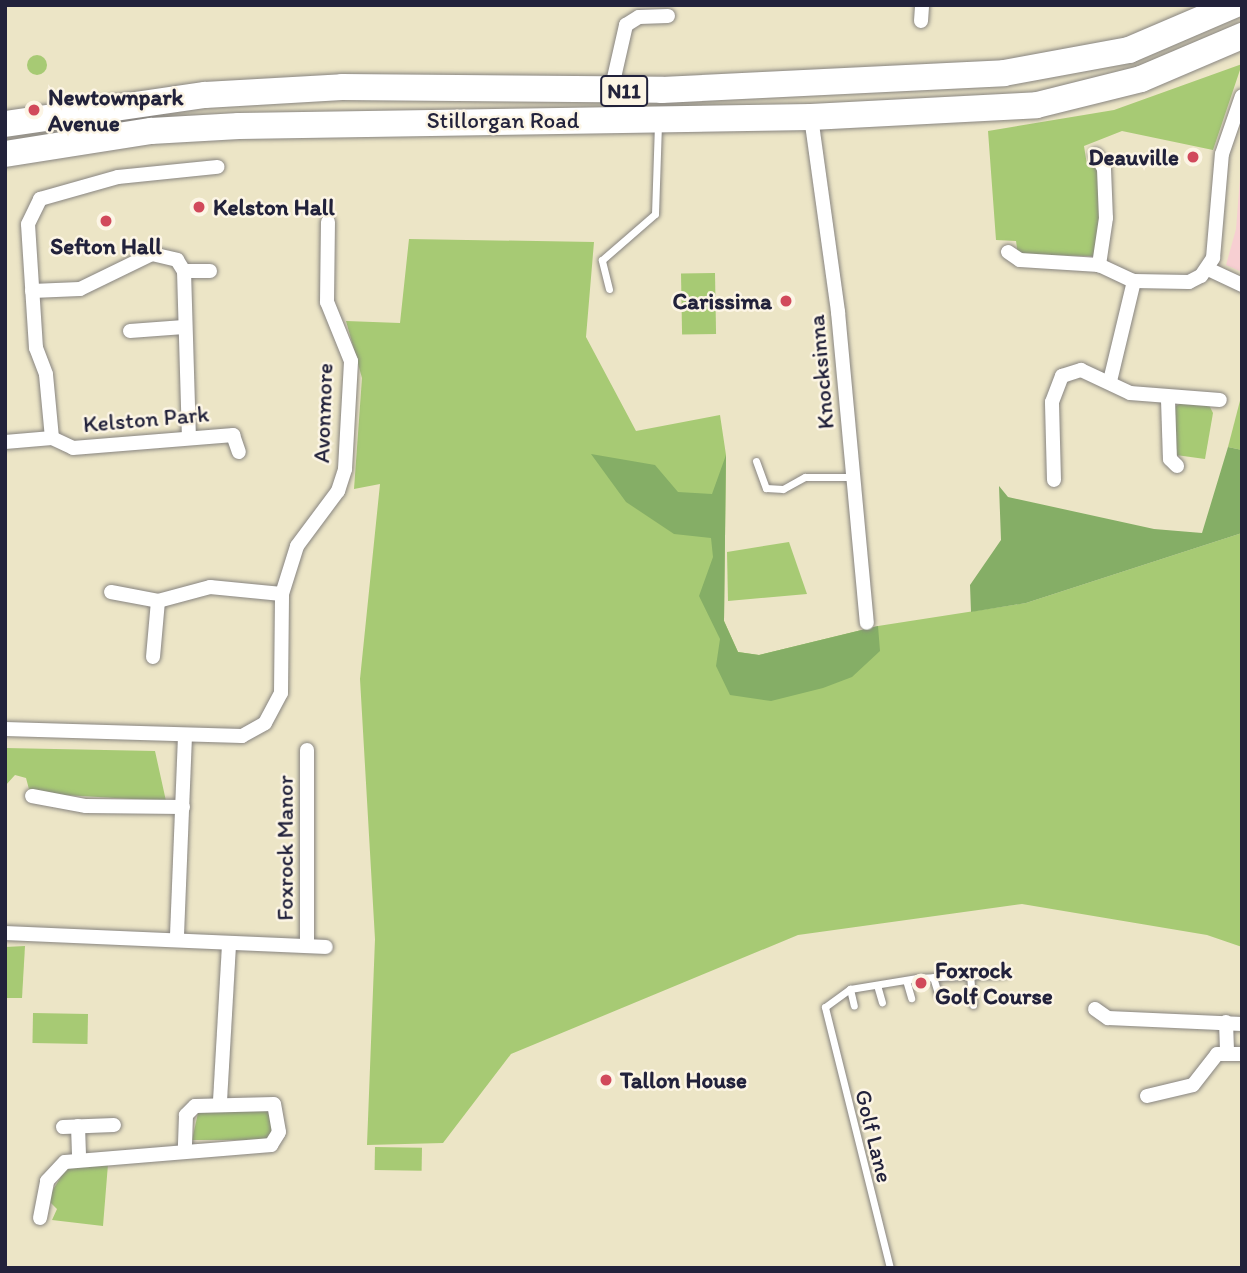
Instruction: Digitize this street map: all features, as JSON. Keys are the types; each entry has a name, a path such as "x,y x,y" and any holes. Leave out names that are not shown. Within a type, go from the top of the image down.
{"highway":[{"name":"Stillorgan Road","path":"5,124 205,96 329,88 611,91 1004,73 1129,50 1234,5"},
{"name":"Stillorgan Road","path":"5,154 151,131 239,126 811,117 1037,105 1142,79 1242,36"}],"street":[{"path":"921,21 922,5"},
{"path":"611,91 626,25 668,16"},
{"path":"1008,252 1020,260 1099,265 1134,281 1189,282 1208,269 1222,154 1242,96"},
{"name":"Knocksinna","path":"811,117 867,622"},
{"path":"1096,155 1104,169 1107,218 1099,265"},
{"path":"52,438 32,291 28,224 40,199 118,177 217,167"},
{"name":"Avonmore","path":"185,736 242,736 265,723 281,693 282,594 297,546 338,491 345,469 351,361 327,302 328,222"},
{"path":"32,291 80,289 152,254 164,253 184,271 211,271"},
{"path":"1208,269 1242,285"},
{"path":"184,271 188,437"},
{"path":"1110,381 1134,281"},
{"path":"130,331 184,327"},
{"path":"1054,480 1056,382 1081,370 1110,381 1130,393 1167,400 1220,400"},
{"path":"1167,400 1170,459 1177,466"},
{"name":"Kelston Park","path":"5,442 52,438 73,448 233,435 239,452"},
{"path":"111,592 158,601 210,587 282,594"},
{"path":"153,657 158,601"},
{"path":"5,729 185,736 177,936"},
{"name":"Foxrock Manor","path":"307,750 307,946"},
{"path":"33,796 86,806 183,807"},
{"name":"Foxrock Manor","path":"6,933 177,936 229,943 326,947"},
{"path":"220,1101 229,943"},
{"path":"1095,1009 1108,1018 1242,1024"},
{"path":"1147,1096 1193,1084 1208,1061 1234,1053 1226,1022"},
{"path":"40,1218 47,1181 65,1162 185,1150 263,1147 277,1140 273,1102 220,1101 189,1110 185,1150"},
{"path":"62,1127 114,1125"},
{"path":"78,1126 79,1159"}],"lane":[{"path":"609,289 602,260 655,214 658,120"},
{"path":"756,461 766,488 783,489 805,477 853,477"},
{"path":"854,1006 850,989 933,977 1005,974"},
{"path":"970,976 973,1005"},
{"path":"933,977 938,993"},
{"path":"906,980 911,998"},
{"path":"877,985 882,1002"},
{"name":"Golf Lane","path":"850,989 828,999 824,1014 890,1268"}],"shaded area":[{"path":"1242,152 1242,272 1226,265 1236,229"}],"green space":[{"path":"37,55 44,58 47,65 44,72 37,75 30,72 27,65 30,58"},
{"path":"1242,64 1213,150 1122,131 1084,146 1087,165 1099,167 1102,226 1095,256 1018,255 1016,241 996,240 988,131 1114,110"},
{"name":"Foxrock Golf Course","path":"409,239 594,242 586,337 636,431 720,415 726,455 724,621 738,652 759,655 878,626 1026,603 1242,533 1242,947 1207,935 1022,904 798,935 511,1054 443,1143 367,1145 375,939 360,679 380,484 354,489 362,378 346,321 400,323"},
{"path":"715,273 716,334 682,335 681,274"},
{"path":"1242,393 1242,450 1228,447"},
{"path":"1181,403 1209,405 1213,413 1205,459 1176,455 1173,408"},
{"path":"1228,447 1242,450 1242,533 1026,603 971,612 970,585 1001,540 999,486 1008,497 1154,529 1202,533"},
{"path":"591,454 655,465 678,492 712,494 726,455 724,621 738,652 759,655 878,626 880,651 852,677 823,688 771,701 730,695 716,666 720,639 699,596 713,557 711,538 674,534 626,502"},
{"path":"789,542 807,594 728,601 727,552"},
{"path":"5,748 155,751 166,801 30,793 26,778 15,775 5,786"},
{"path":"25,946 22,998 5,998 5,947"},
{"path":"33,1013 88,1014 87,1044 32,1043"},
{"path":"270,1108 275,1128 268,1140 192,1140 198,1113"},
{"path":"375,1147 422,1148 422,1171 375,1170"},
{"path":"108,1164 103,1226 52,1220 57,1209 47,1199 66,1169"}],"place":[{"name":"Newtownpark Avenue","path":"34,110"},
{"name":"Deauville","path":"1193,157"},
{"name":"Kelston Hall","path":"199,207"},
{"name":"Sefton Hall","path":"106,221"},
{"name":"Carissima","path":"786,301"},
{"name":"Foxrock Golf Course","path":"921,983"},
{"name":"Tallon House","path":"606,1080"}]}
